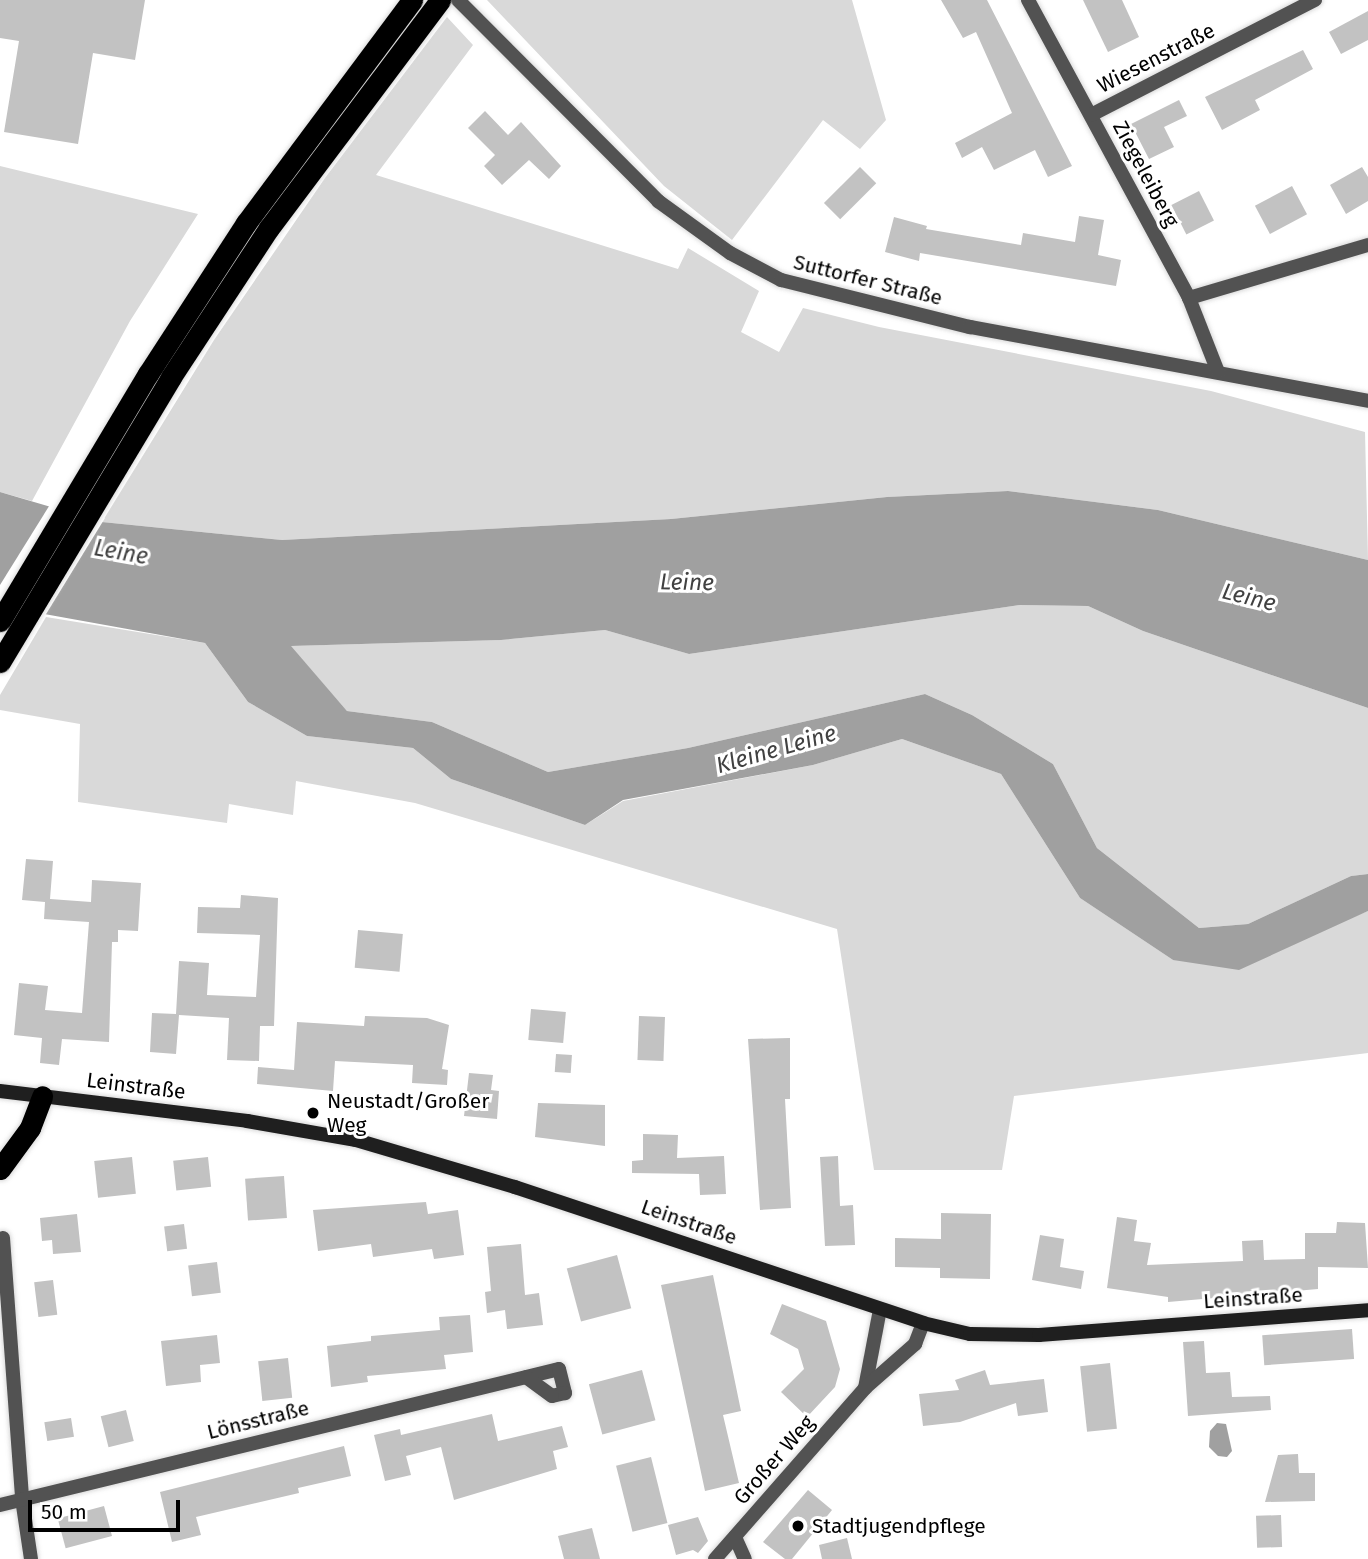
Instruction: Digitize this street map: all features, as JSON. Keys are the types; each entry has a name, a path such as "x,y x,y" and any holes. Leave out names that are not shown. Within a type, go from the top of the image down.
{"highway":[{"path":"0,662 171,377 269,228 413,32 440,0"},
{"path":"0,621 148,374 246,223 405,8"},
{"path":"0,1169 30,1128 42,1096"}],"street":[{"name":"Suttorfer Straße","path":"458,0 658,201 730,253 781,281 970,327 1368,401"},
{"name":"Ziegeleiberg","path":"1028,0 1189,298 1218,372"},
{"name":"Wiesenstraße","path":"1091,115 1315,0"},
{"path":"1189,298 1368,245"},
{"name":"Leinstraße","path":"0,1091 247,1121 356,1140 515,1187 923,1323 970,1334 1039,1335 1368,1310"},
{"path":"3,1238 22,1499 32,1559"},
{"path":"865,1388 880,1308"},
{"name":"Großer Weg","path":"715,1559 865,1388 915,1344 923,1323"},
{"name":"Lönsstraße","path":"0,1505 526,1377"},
{"path":"735,1537 745,1559"}],"shaded area":[{"path":"487,0 852,0 886,120 860,149 823,120 732,240 664,186"},
{"path":"447,17 473,45 376,175 678,269 688,248 759,291 741,332 779,352 803,308 879,327 1211,391 1365,432 1368,560 1158,510 1008,491 887,497 671,519 282,540 102,522 214,340 325,178"},
{"path":"0,166 198,214 130,321 32,501 0,492"},
{"path":"1020,605 1088,606 1143,631 1368,708 1368,874 1351,876 1248,924 1199,928 1097,848 1053,764 972,715 925,694 688,748 548,772 432,722 347,711 290,646 501,640 605,630 689,654"},
{"path":"46,617 205,643 248,702 307,736 413,748 451,779 585,825 623,801 813,765 902,739 1001,774 1080,898 1173,960 1311,934 1368,911 1368,1053 1014,1096 1002,1170 874,1170 837,929 415,803 296,781 293,815 229,804 227,823 78,802 80,724 0,710 0,695"}],"water":[{"path":"1008,491 1158,510 1368,560 1368,708 1143,631 1088,606 1020,605 689,654 605,630 501,640 291,646 347,711 432,722 548,772 688,748 925,694 972,715 1053,764 1097,848 1199,928 1248,924 1351,876 1368,874 1368,911 1239,970 1173,960 1080,898 1001,774 902,739 813,765 623,800 585,825 451,779 413,748 307,736 248,702 205,643 0,606 0,492 102,522 282,540 671,519 887,497"},
{"path":"1217,1423 1226,1424 1232,1451 1227,1457 1218,1456 1209,1447 1210,1431"}],"pier":[{"path":"51,503 105,518 43,619 0,610 0,585"}],"building":[{"path":"0,0 145,0 135,60 93,53 78,144 4,132 19,41 0,38"},
{"path":"941,0 987,0 1072,166 1048,177 1035,150 994,170 982,147 962,158 955,143 1012,113 976,32 963,38"},
{"path":"1083,0 1122,0 1139,37 1108,52"},
{"path":"1368,11 1368,40 1341,54 1329,32"},
{"path":"1303,50 1313,69 1255,100 1260,110 1222,130 1205,97"},
{"path":"1179,100 1187,116 1164,127 1174,147 1149,159 1131,124"},
{"path":"485,111 508,135 521,122 561,166 549,179 529,160 502,185 484,166 495,155 468,128"},
{"path":"860,167 876,183 840,219 824,203"},
{"path":"1362,167 1368,177 1368,201 1346,214 1330,185"},
{"path":"1292,186 1307,214 1270,234 1255,206"},
{"path":"1199,191 1214,220 1186,234 1171,205"},
{"path":"1079,216 1104,220 1098,255 1121,260 1116,286 920,253 919,261 885,252 894,217 927,226 926,229 1021,245 1023,233 1075,242"},
{"path":"26,859 53,861 50,899 91,902 92,880 141,883 138,931 118,930 118,942 112,942 109,1042 62,1039 59,1065 40,1063 42,1038 14,1035 19,983 48,986 45,1010 82,1013 89,922 44,919 45,902 22,900"},
{"path":"241,895 278,898 274,1026 260,1026 259,1061 227,1060 229,1018 179,1015 176,1054 150,1052 152,1013 176,1014 179,961 209,963 207,995 256,997 260,935 197,933 198,907 240,908"},
{"path":"358,930 403,934 400,972 355,968"},
{"path":"531,1009 566,1012 563,1043 528,1040"},
{"path":"365,1016 427,1018 449,1025 442,1069 448,1070 447,1085 412,1083 413,1065 335,1061 333,1091 257,1084 258,1067 294,1070 297,1022 364,1026"},
{"path":"639,1016 665,1017 663,1061 637,1060"},
{"path":"790,1038 790,1099 785,1099 791,1208 760,1210 748,1039"},
{"path":"556,1054 572,1055 571,1073 555,1072"},
{"path":"469,1073 493,1075 491,1090 499,1091 497,1119 464,1116"},
{"path":"538,1103 605,1105 605,1146 535,1137"},
{"path":"643,1134 678,1135 677,1158 724,1156 726,1194 700,1195 699,1174 632,1173 632,1161 643,1160"},
{"path":"838,1156 840,1206 853,1205 855,1245 825,1246 820,1157"},
{"path":"132,1157 136,1194 98,1198 94,1161"},
{"path":"208,1157 211,1187 176,1190 173,1161"},
{"path":"284,1176 287,1218 248,1221 245,1179"},
{"path":"426,1202 428,1214 458,1210 464,1255 434,1259 432,1249 373,1257 371,1244 318,1251 313,1210"},
{"path":"941,1213 991,1214 990,1279 940,1278 940,1268 895,1267 895,1238 941,1239"},
{"path":"77,1214 81,1252 53,1254 52,1240 42,1241 40,1218"},
{"path":"1117,1217 1137,1220 1134,1241 1151,1243 1147,1265 1243,1261 1242,1241 1263,1240 1264,1260 1305,1259 1305,1233 1336,1233 1337,1222 1365,1223 1368,1268 1318,1267 1318,1289 1168,1302 1168,1297 1107,1288"},
{"path":"184,1224 187,1249 167,1251 164,1226"},
{"path":"1040,1235 1064,1239 1060,1267 1084,1271 1081,1289 1032,1280"},
{"path":"521,1244 525,1295 539,1293 543,1325 507,1329 505,1310 487,1313 485,1292 491,1291 487,1247"},
{"path":"617,1255 631,1308 581,1322 567,1268"},
{"path":"217,1262 221,1293 192,1296 188,1266"},
{"path":"713,1275 741,1411 723,1415 739,1483 705,1491 661,1285"},
{"path":"53,1280 57,1315 38,1317 34,1282"},
{"path":"782,1304 826,1321 840,1369 835,1387 807,1417 781,1392 804,1369 798,1349 770,1334"},
{"path":"470,1315 473,1352 444,1355 446,1369 367,1376 368,1382 331,1387 327,1346 371,1341 371,1336 440,1330 439,1317"},
{"path":"1352,1329 1354,1359 1264,1365 1262,1335"},
{"path":"217,1335 220,1363 200,1365 201,1382 166,1386 161,1341"},
{"path":"1204,1341 1206,1373 1230,1372 1232,1397 1270,1396 1271,1410 1188,1416 1183,1342"},
{"path":"288,1358 292,1398 262,1401 258,1361"},
{"path":"1110,1363 1117,1429 1087,1432 1080,1366"},
{"path":"642,1370 655,1420 602,1434 589,1384"},
{"path":"985,1370 990,1385 1044,1379 1048,1412 1018,1416 1016,1403 960,1422 923,1426 919,1394 959,1390 955,1380"},
{"path":"126,1410 134,1441 109,1447 101,1416"},
{"path":"492,1414 498,1441 562,1426 568,1447 553,1451 557,1469 454,1500 441,1447 406,1456 411,1475 385,1481 374,1435 400,1429 401,1435"},
{"path":"71,1418 74,1437 47,1441 44,1422"},
{"path":"344,1446 351,1476 298,1488 299,1493 196,1517 201,1535 172,1542 160,1492"},
{"path":"1298,1454 1299,1473 1315,1473 1315,1501 1265,1502 1278,1455"},
{"path":"651,1457 667,1523 633,1532 616,1466"},
{"name":"Stadtjugendpflege","path":"808,1490 832,1510 792,1559 785,1559 763,1542"},
{"path":"104,1506 112,1536 66,1548 58,1518"},
{"path":"1281,1515 1282,1547 1257,1548 1256,1516"},
{"path":"698,1517 708,1541 698,1553 693,1550 676,1555 668,1525"},
{"path":"592,1528 600,1559 564,1559 558,1536"},
{"path":"847,1538 852,1559 822,1559 819,1545"}],"place":[{"name":"Neustadt/Großer Weg","path":"313,1113"},
{"name":"Stadtjugendpflege","path":"798,1526"}],"water label":[{"name":"Leine","path":"121,552"},
{"name":"Leine","path":"687,582"},
{"name":"Leine","path":"1249,597"},
{"name":"Kleine Leine","path":"776,749"}]}
